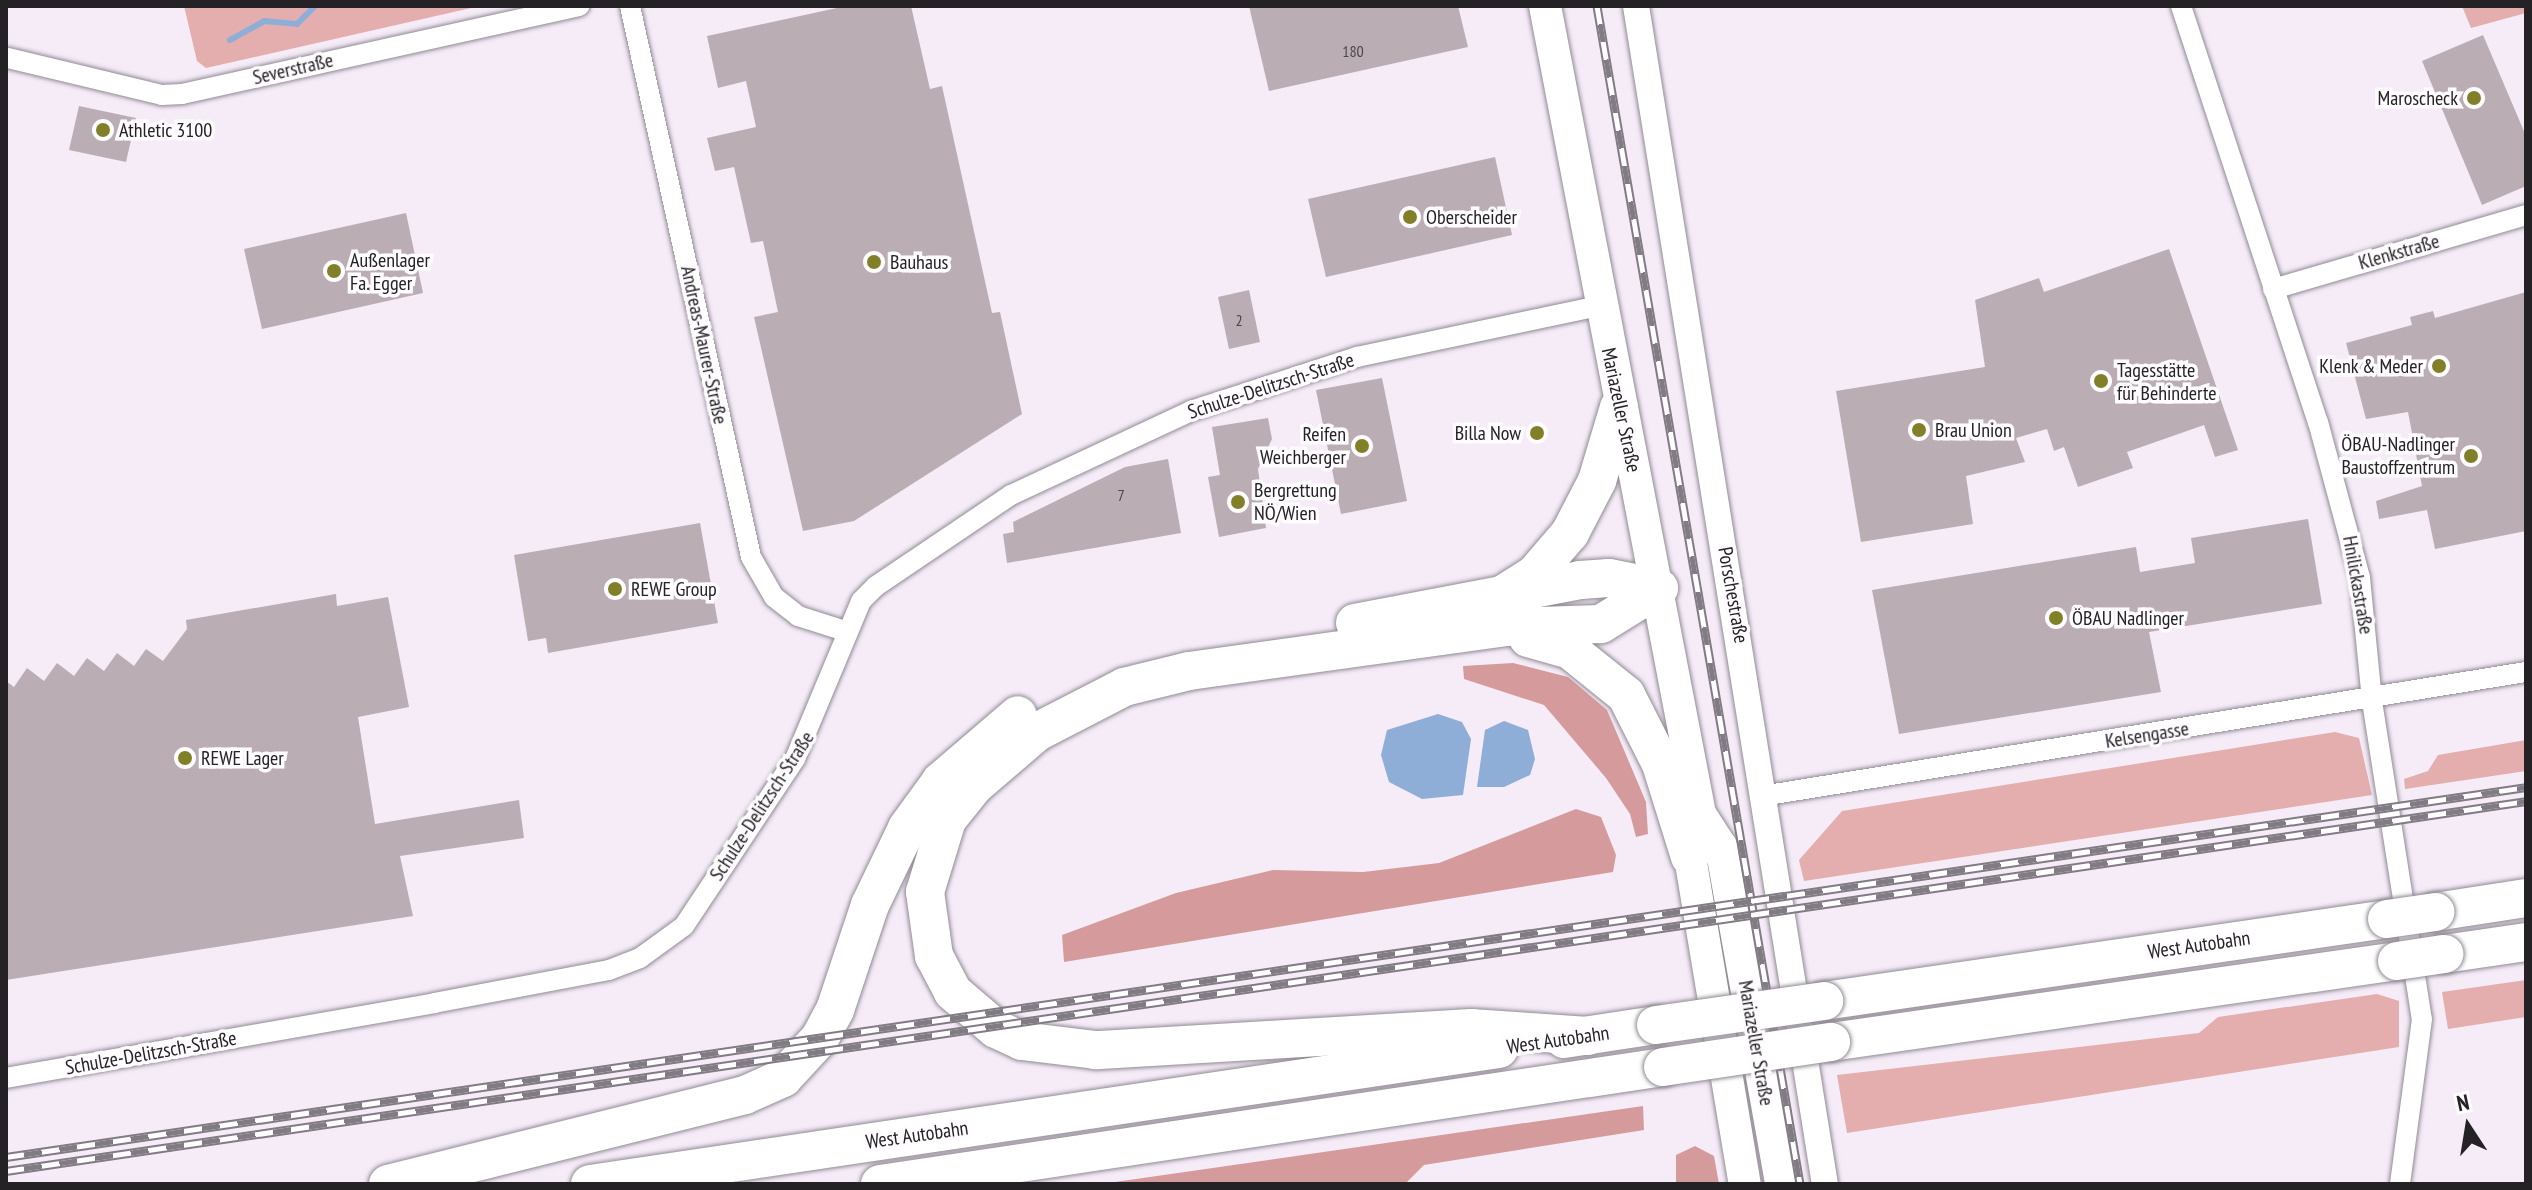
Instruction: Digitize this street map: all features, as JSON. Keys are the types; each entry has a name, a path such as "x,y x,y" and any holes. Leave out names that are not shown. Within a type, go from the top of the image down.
{"highway":[{"path":"1494,600 1534,575 1570,533 1597,481 1619,407"},
{"path":"388,1184 732,1098 783,1078 811,1050 835,1010 870,905 907,828 941,781 1027,709 1092,674 1151,656 1494,600 1580,580 1609,578 1659,588"},
{"path":"1588,1036 1471,1028 1053,1048 1022,1041 974,1012 953,992 934,956 925,892 947,820 1002,759 1047,726 1124,687 1189,671 1465,634 1601,624 1659,588"},
{"path":"1465,634 1535,638 1600,669 1642,722 1690,857"},
{"name":"West Autobahn","path":"590,1184 2526,898"},
{"path":"880,1184 2526,942"}],"main road":[{"name":"Mariazeller Straße","path":"1545,6 1619,407 1659,588 1700,814 1721,846 1781,1184"},
{"name":"Mariazeller Straße","path":"1700,814 1690,857 1745,1184"}],"street":[{"name":"Severstraße","path":"8,58 162,95 182,94 579,6"},
{"name":"Andreas-Maurer-Straße","path":"630,6 751,557 774,597 798,616 848,632"},
{"name":"Porschestraße","path":"1636,6 1768,795 1825,1184"},
{"name":"Hnilickastraße","path":"2181,6 2353,547 2372,701 2422,1019 2400,1184"},
{"name":"Klenkstraße","path":"2273,289 2526,215"},
{"name":"Schulze-Delitzsch-Straße","path":"6,1078 507,989 640,958 684,926 795,759 848,632 876,586 1011,495 1116,443 1345,360 1600,306"},
{"name":"Kelsengasse","path":"1768,795 2372,701 2526,672"}],"shaded area":[{"path":"184,6 480,6 206,68 197,61"},
{"path":"2462,6 2526,6 2526,13 2471,28"},
{"path":"1513,663 1568,677 1607,710 1646,802 1648,834 1636,837 1630,814 1606,778 1544,705 1464,679 1463,666"},
{"path":"2335,732 2359,738 2372,795 1804,881 1799,860 1842,811"},
{"path":"2526,740 2526,771 2405,789 2404,779 2428,771 2438,755"},
{"path":"1576,809 1601,817 1616,855 1613,872 1064,962 1062,935 1176,893 1273,870 1363,872 1439,863"},
{"path":"2526,980 2526,1017 2448,1029 2442,992"},
{"path":"2377,994 2399,1001 2399,1047 1847,1133 1837,1075 2199,1033 2218,1017"},
{"path":"1643,1106 1644,1130 1424,1165 1405,1184 1101,1184"},
{"path":"1695,1146 1714,1156 1719,1184 1676,1184 1676,1155"}],"water":[{"path":"1438,714 1462,722 1471,739 1463,795 1422,799 1389,782 1381,755 1387,730"},
{"path":"1504,721 1528,730 1535,759 1530,775 1504,787 1477,787 1485,730"}],"building":[{"name":"Bauhaus","path":"846,6 911,6 930,89 942,86 992,313 1000,312 1022,414 854,521 803,531 754,317 778,312 763,241 751,243 734,167 715,171 707,138 756,127 746,81 718,88 707,36"},
{"path":"1249,6 1458,6 1468,47 1269,91"},
{"name":"Maroscheck","path":"2483,35 2526,136 2526,186 2482,205 2422,61"},
{"name":"Athletic 3100","path":"79,106 136,118 126,162 69,150"},
{"name":"Oberscheider","path":"1495,157 1512,235 1326,277 1308,199"},
{"name":"Außenlager Fa. Egger","path":"406,213 423,293 262,329 244,249"},
{"name":"Tagesstätte für Behinderte","path":"2169,249 2238,450 2215,457 2204,425 2127,452 2133,468 2078,487 2064,447 2054,451 2047,429 2016,438 2025,462 1966,476 1973,524 1861,542 1836,391 1985,367 1975,300 2039,278 2044,292"},
{"path":"1249,290 1260,342 1229,349 1218,297"},
{"path":"2526,292 2526,531 2435,549 2427,510 2379,519 2376,501 2422,486 2408,412 2366,419 2346,343 2412,325 2410,317 2433,311 2435,318"},
{"name":"Reifen Weichberger","path":"1382,378 1407,501 1341,514 1316,390"},
{"name":"Bergrettung NÖ/Wien","path":"1268,418 1272,439 1258,469 1266,528 1219,537 1208,477 1220,475 1212,427"},
{"path":"1168,459 1181,533 1007,563 1003,534 1014,532 1013,522 1125,467"},
{"name":"ÖBAU Nadlinger","path":"2308,519 2322,604 2149,632 2161,692 1899,734 1872,590 2136,547 2140,572 2195,563 2191,538"},
{"name":"REWE Group","path":"700,523 718,623 548,653 546,638 528,641 514,555"},
{"name":"REWE Lager","path":"336,594 337,606 388,597 409,707 358,717 375,824 519,800 524,838 400,856 413,916 6,980 6,681 14,687 27,668 44,681 57,663 74,676 87,658 104,671 117,653 134,666 146,649 163,661 187,629 186,620"}],"waterway":[{"path":"230,40 264,21 297,24 315,6"}],"railway":[{"path":"1597,6 1800,1184"},
{"path":"6,1157 2526,787"},
{"path":"6,1171 2526,801"}],"place":[{"name":"Maroscheck","path":"2474,98"},
{"name":"Athletic 3100","path":"103,130"},
{"name":"Oberscheider","path":"1410,217"},
{"name":"Bauhaus","path":"874,262"},
{"name":"Außenlager Fa. Egger","path":"334,271"},
{"name":"Klenk & Meder","path":"2439,366"},
{"name":"Tagesstätte für Behinderte","path":"2101,381"},
{"name":"Brau Union","path":"1919,430"},
{"name":"Billa Now","path":"1537,433"},
{"name":"Reifen Weichberger","path":"1362,446"},
{"name":"ÖBAU-Nadlinger Baustoffzentrum","path":"2471,456"},
{"name":"Bergrettung NÖ/Wien","path":"1238,502"},
{"name":"REWE Group","path":"615,589"},
{"name":"ÖBAU Nadlinger","path":"2056,618"},
{"name":"REWE Lager","path":"185,758"}]}
